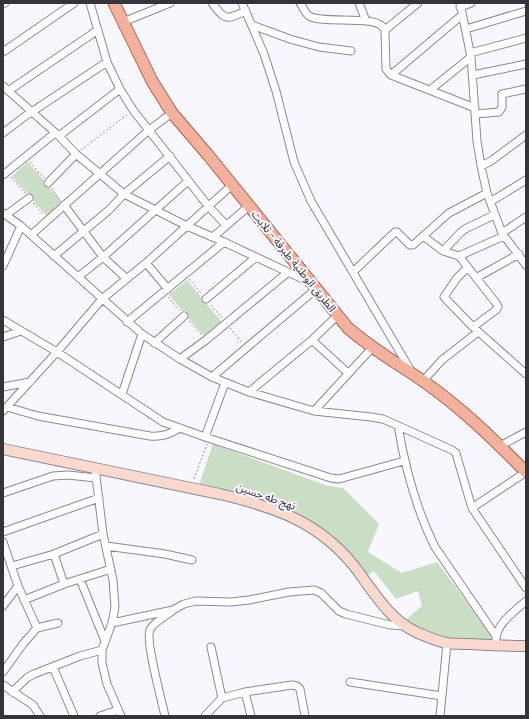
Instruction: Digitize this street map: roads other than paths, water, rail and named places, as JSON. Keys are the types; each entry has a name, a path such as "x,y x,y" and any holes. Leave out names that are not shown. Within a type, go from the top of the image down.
{"main road":[{"name":"الطريق الوطنية طبرقة - تلابت","path":"114,3 152,81 172,113 348,328 372,348 418,378 483,428 526,472"},
{"name":"نهج طه حسين","path":"3,448 96,473 191,488 256,503 300,520 336,547 393,616 406,626 429,638 447,643 496,641 526,646"}],"street":[{"path":"3,52 74,3"},
{"path":"90,3 107,62 133,110 208,207 226,225"},
{"path":"123,22 170,3"},
{"path":"212,3 226,18 246,11"},
{"path":"242,3 264,54 276,91 294,162 310,201 418,378 442,360 498,307 460,256 444,251 423,236"},
{"path":"300,3 306,14 315,18 366,21 383,26 385,30 386,69 391,75 430,90 475,111 499,112 502,107 502,94 526,89"},
{"path":"359,3 366,21"},
{"path":"385,30 418,3"},
{"path":"471,3 460,5 471,55 481,166 494,215 503,234 522,255 526,265"},
{"path":"466,29 526,11"},
{"path":"391,75 462,15"},
{"path":"252,26 319,47 351,51"},
{"path":"98,30 6,88 57,134 76,154 124,194 187,226 224,242 314,286 212,377"},
{"path":"430,90 471,55 526,38"},
{"path":"3,133 32,111 107,62"},
{"path":"473,75 526,64"},
{"path":"3,175 120,88"},
{"path":"31,235 149,130 172,113"},
{"path":"481,166 491,161 526,135"},
{"path":"48,183 76,154"},
{"path":"54,256 109,210 124,194 170,156"},
{"path":"490,202 526,180"},
{"path":"78,278 104,257 188,181"},
{"path":"5,409 57,352 102,299 146,263 232,185"},
{"path":"353,272 395,232 397,232 412,246 449,213 487,193"},
{"path":"29,198 5,214 21,226 127,322 154,343 180,359 212,377 249,392 314,411 371,416 383,419 456,453 472,508 526,588"},
{"path":"64,206 104,257 127,279"},
{"path":"213,237 249,206"},
{"path":"444,251 460,232 494,215"},
{"path":"460,256 503,234 526,217"},
{"path":"3,266 21,226"},
{"path":"127,322 224,242"},
{"path":"476,278 522,255"},
{"path":"206,299 255,258"},
{"path":"146,263 168,289"},
{"path":"468,267 457,278 444,297 475,330 526,374"},
{"path":"180,359 287,273"},
{"path":"249,392 312,340 338,315"},
{"path":"154,343 184,316"},
{"path":"3,320 57,352 163,422 208,438 331,478 339,479 404,461"},
{"path":"3,338 21,331"},
{"path":"122,394 142,334"},
{"path":"312,340 348,373"},
{"path":"314,411 372,348"},
{"path":"3,387 31,381"},
{"path":"208,438 225,383"},
{"path":"5,409 150,436 160,437 170,434 180,428"},
{"path":"398,426 404,461 427,532 434,547 496,641"},
{"path":"500,446 526,432"},
{"path":"472,508 526,472"},
{"path":"3,493 53,476 96,473 103,534 110,569 115,607 112,623 102,650 103,672 120,713 100,716"},
{"path":"3,532 99,498"},
{"path":"12,566 54,554 103,534"},
{"path":"106,546 165,554 192,560"},
{"path":"4,548 12,566 18,586 37,628"},
{"path":"54,554 64,584"},
{"path":"24,600 64,584 110,569"},
{"path":"80,579 101,635 105,641"},
{"path":"3,606 18,586"},
{"path":"165,716 152,658 149,634 152,627 173,610 184,604 196,602 231,602 250,600 289,592 314,590 321,593 339,611 346,614 390,625 406,626"},
{"path":"496,641 499,628 507,618 526,601"},
{"path":"112,623 173,610"},
{"path":"3,672 23,644 37,628 58,623"},
{"path":"440,716 447,643"},
{"path":"211,647 222,698"},
{"path":"12,692 28,677 80,656 102,650"},
{"path":"53,666 74,716"},
{"path":"350,682 442,696"},
{"path":"3,685 33,705 40,716"},
{"path":"206,716 222,698 246,692 292,685 297,686 301,694 305,716"},
{"path":"246,692 251,716"}]}
